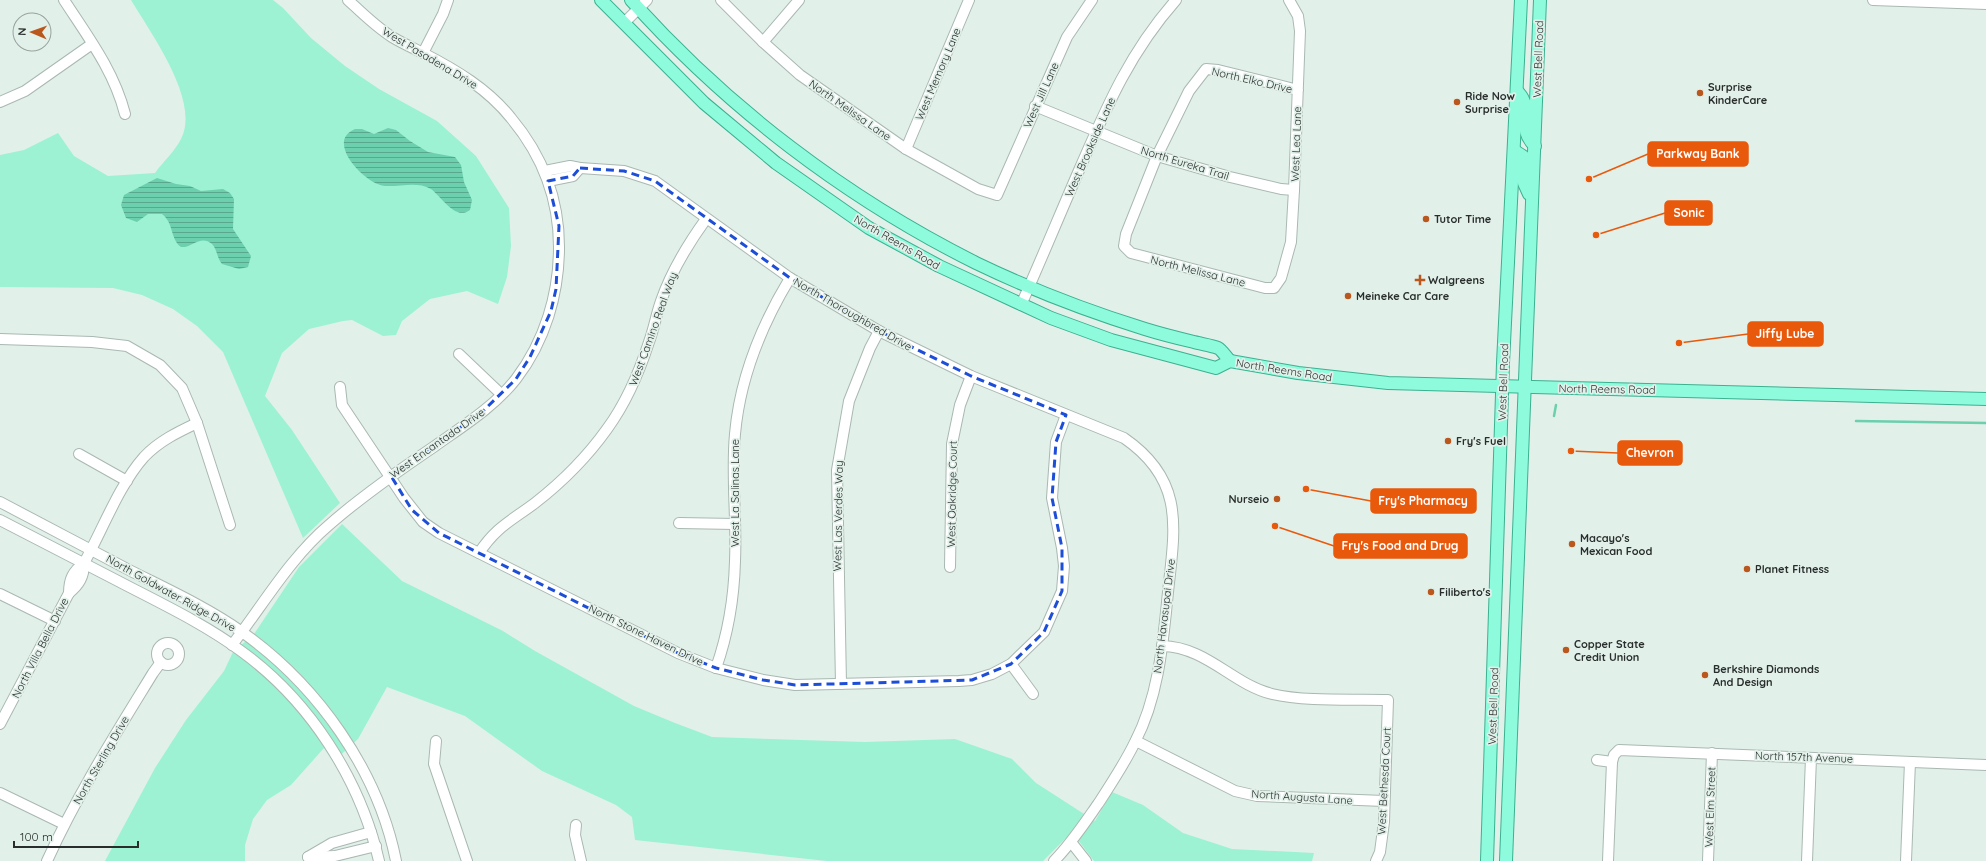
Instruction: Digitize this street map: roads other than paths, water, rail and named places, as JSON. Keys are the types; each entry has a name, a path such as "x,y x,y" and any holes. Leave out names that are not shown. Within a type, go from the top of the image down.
{"main road":[{"name":"North Reems Road","path":"601,0 704,103 776,163 868,228 939,266 1021,305 1112,340 1216,368 1230,361 1298,373 1374,382 1986,399"},
{"name":"West Bell Road","path":"1487,861 1503,386 1518,91 1521,0"},
{"name":"West Bell Road","path":"1506,861 1540,0"},
{"name":"North Reems Road","path":"639,3 676,48 745,110 820,169 886,214 976,262 1029,287 1160,334 1220,348 1230,361"},
{"path":"1518,91 1525,101 1526,136 1535,146"},
{"path":"1515,152 1524,157 1524,183 1532,201"},
{"path":"1496,614 1516,615"}],"street":[{"path":"64,0 110,71 120,94 125,114"},
{"name":"West Pasadena Drive","path":"348,0 390,35 456,71 488,93 526,136"},
{"path":"424,53 443,14 448,0"},
{"name":"North Melissa Lane","path":"721,0 763,42 800,75 906,149 978,189 997,194"},
{"path":"763,42 799,0"},
{"name":"West Memory Lane","path":"906,149 969,0"},
{"name":"West Jill Lane","path":"997,194 1067,37 1092,0"},
{"name":"West Brookside Lane","path":"1021,305 1096,131 1114,93 1136,50 1159,19 1176,0"},
{"name":"West Lea Lane","path":"1274,288 1281,278 1291,242 1294,190 1300,31 1298,16 1289,0"},
{"path":"1873,0 1986,4"},
{"path":"624,23 639,3"},
{"path":"0,102 25,91 92,44"},
{"name":"North Elko Drive","path":"1157,156 1189,91 1206,69 1218,70 1298,90"},
{"name":"North Eureka Trail","path":"1035,106 1157,156 1230,177 1281,189 1294,190"},
{"name":"West Encantada Drive","path":"232,645 310,542 339,516 391,476 482,412 516,379 530,357 548,317 556,289 559,256 559,226 554,201 545,171 526,136"},
{"name":"North Melissa Lane","path":"1157,156 1126,234 1124,246 1131,253 1265,288 1274,288"},
{"name":"North Thoroughbred Drive","path":"545,171 570,166 580,168 609,169 640,175 671,191 706,219 790,278 879,331 971,376 1124,438 1139,449 1152,463 1166,487"},
{"path":"548,181 573,176 580,168"},
{"name":"West Camino Real Way","path":"480,553 489,538 504,523 534,503 572,471 607,429 627,398 641,365 661,300 675,269 691,240 706,219"},
{"name":"West La Salinas Lane","path":"716,668 723,647 733,594 736,561 734,463 735,434 744,384 762,330 772,308 790,278"},
{"name":"West Las Verdes Way","path":"841,684 837,470 849,401 870,348 879,331"},
{"path":"0,339 92,342 127,346 160,365 182,388 197,423 230,525"},
{"path":"459,354 501,394"},
{"name":"West Oakridge Court","path":"950,567 952,444 960,406 971,376"},
{"name":"North Stone Haven Drive","path":"340,387 342,406 391,476 412,510 424,522 439,532 678,653 716,668 763,680 795,685 972,680 1011,664 1044,632 1062,591 1064,566 1052,498 1056,442 1066,415"},
{"name":"North Villa Bella Drive","path":"0,724 69,593 77,587 84,573 84,563 127,481 144,457 171,435 197,423"},
{"path":"79,454 127,481"},
{"name":"North Havasupai Drive","path":"1054,861 1071,842 1103,795 1136,741 1146,715 1155,682 1162,646 1174,535 1174,513 1166,487"},
{"name":"North Goldwater Ridge Drive","path":"0,502 164,587 242,632 272,656 295,678 330,718 349,747 366,776 380,806 396,861"},
{"name":"North Goldwater Ridge Drive","path":"0,520 192,620 232,645 277,682 310,719 340,762 365,814 376,846 379,861"},
{"path":"679,523 735,524"},
{"path":"0,594 55,621"},
{"name":"West Bethesda Court","path":"1162,646 1177,646 1193,651 1256,688 1272,694 1296,697 1388,700 1384,801 1380,852 1376,861"},
{"name":"North Sterling Drive","path":"47,861 64,824 105,750 152,673 162,662"},
{"path":"1011,664 1033,694"},
{"name":"North Augusta Lane","path":"1136,741 1236,791 1257,796 1384,801"},
{"path":"436,742 434,764 467,861"},
{"name":"North 157th Avenue","path":"1612,762 1616,752 1622,750 1986,765"},
{"name":"West Elm Street","path":"1708,861 1712,753"},
{"path":"1807,861 1811,758"},
{"path":"1597,760 1612,762 1608,861"},
{"path":"1906,861 1910,762"},
{"path":"0,793 64,824"},
{"path":"576,825 575,835 582,861"},
{"path":"309,859 332,843 371,832"},
{"path":"1071,842 1086,861"},
{"path":"309,859 335,856 376,846"}],"waterway":[{"path":"1554,416 1556,405"},
{"path":"1856,421 1986,423"}],"place":[{"name":"Surprise KinderCare","path":"1700,93"},
{"name":"Ride Now Surprise","path":"1457,102"},
{"name":"Parkway Bank","path":"1589,179"},
{"name":"Tutor Time","path":"1426,219"},
{"name":"Sonic","path":"1596,235"},
{"name":"Walgreens","path":"1420,280"},
{"name":"Meineke Car Care","path":"1348,296"},
{"name":"Jiffy Lube","path":"1679,343"},
{"name":"Fry's Fuel","path":"1448,441"},
{"name":"Chevron","path":"1571,451"},
{"name":"Fry's Pharmacy","path":"1306,489"},
{"name":"Nurseio","path":"1277,499"},
{"name":"Fry's Food and Drug","path":"1275,526"},
{"name":"Macayo's Mexican Food","path":"1572,544"},
{"name":"Planet Fitness","path":"1747,569"},
{"name":"Filiberto's","path":"1431,592"},
{"name":"Copper State Credit Union","path":"1566,650"},
{"name":"Berkshire Diamonds And Design","path":"1705,675"}]}
